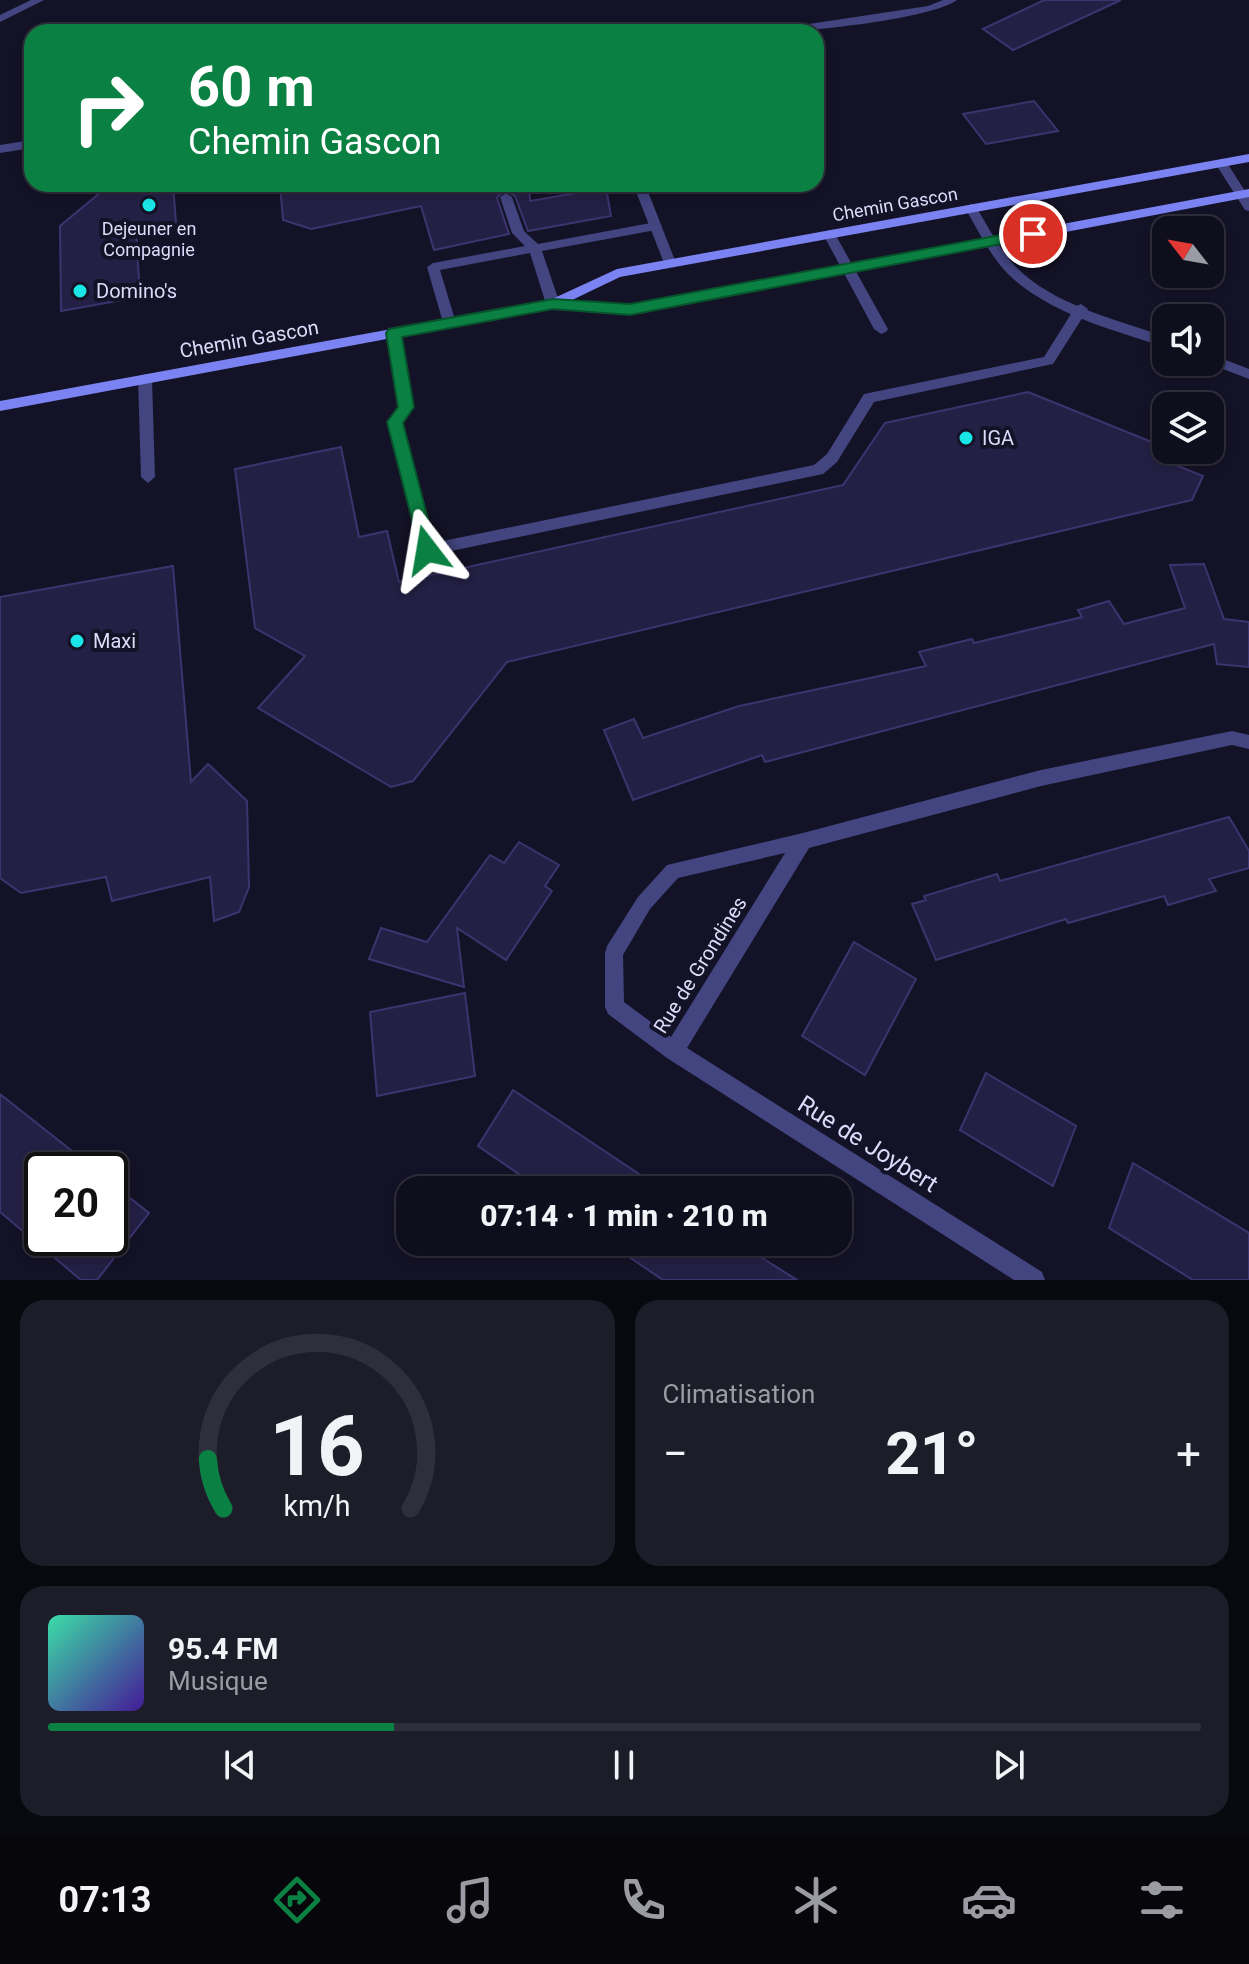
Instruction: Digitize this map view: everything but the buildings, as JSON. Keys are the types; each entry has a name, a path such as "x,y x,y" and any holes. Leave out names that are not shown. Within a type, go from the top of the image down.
{"main road":[{"name":"Chemin Gascon","path":"553,304 617,273 1249,158"},
{"name":"Chemin Gascon","path":"0,406 553,304 630,310 1245,194"}],"street":[{"path":"0,19 39,0"},
{"path":"824,25 930,9 952,0"},
{"path":"0,149 24,145"},
{"path":"1221,163 1245,194 1249,207"},
{"path":"642,192 670,263"},
{"path":"506,197 518,233 535,248 553,304"},
{"path":"971,208 991,242 1023,279 1081,309 1152,337"},
{"path":"449,323 433,267 656,226"},
{"path":"511,253 518,233"},
{"path":"829,234 881,329"},
{"path":"394,333 406,407 395,422 427,550 818,470 832,458 869,398 1048,361 1081,309"},
{"path":"1224,364 1249,374"},
{"path":"145,379 148,477"},
{"name":"Rue de Grondines","path":"803,841 674,1051 615,1007 614,953 644,903 673,871 803,841 1041,778 1232,738 1249,742"},
{"name":"Rue de Joybert","path":"674,1051 1034,1280"}],"place":[{"name":"Dejeuner en Compagnie","path":"149,205"},
{"name":"Domino's","path":"80,291"},
{"name":"IGA","path":"966,438"},
{"name":"Maxi","path":"77,641"}],"route":[{"path":"427,550 395,422 406,407 394,333 553,304 630,310 1033,234"}]}
